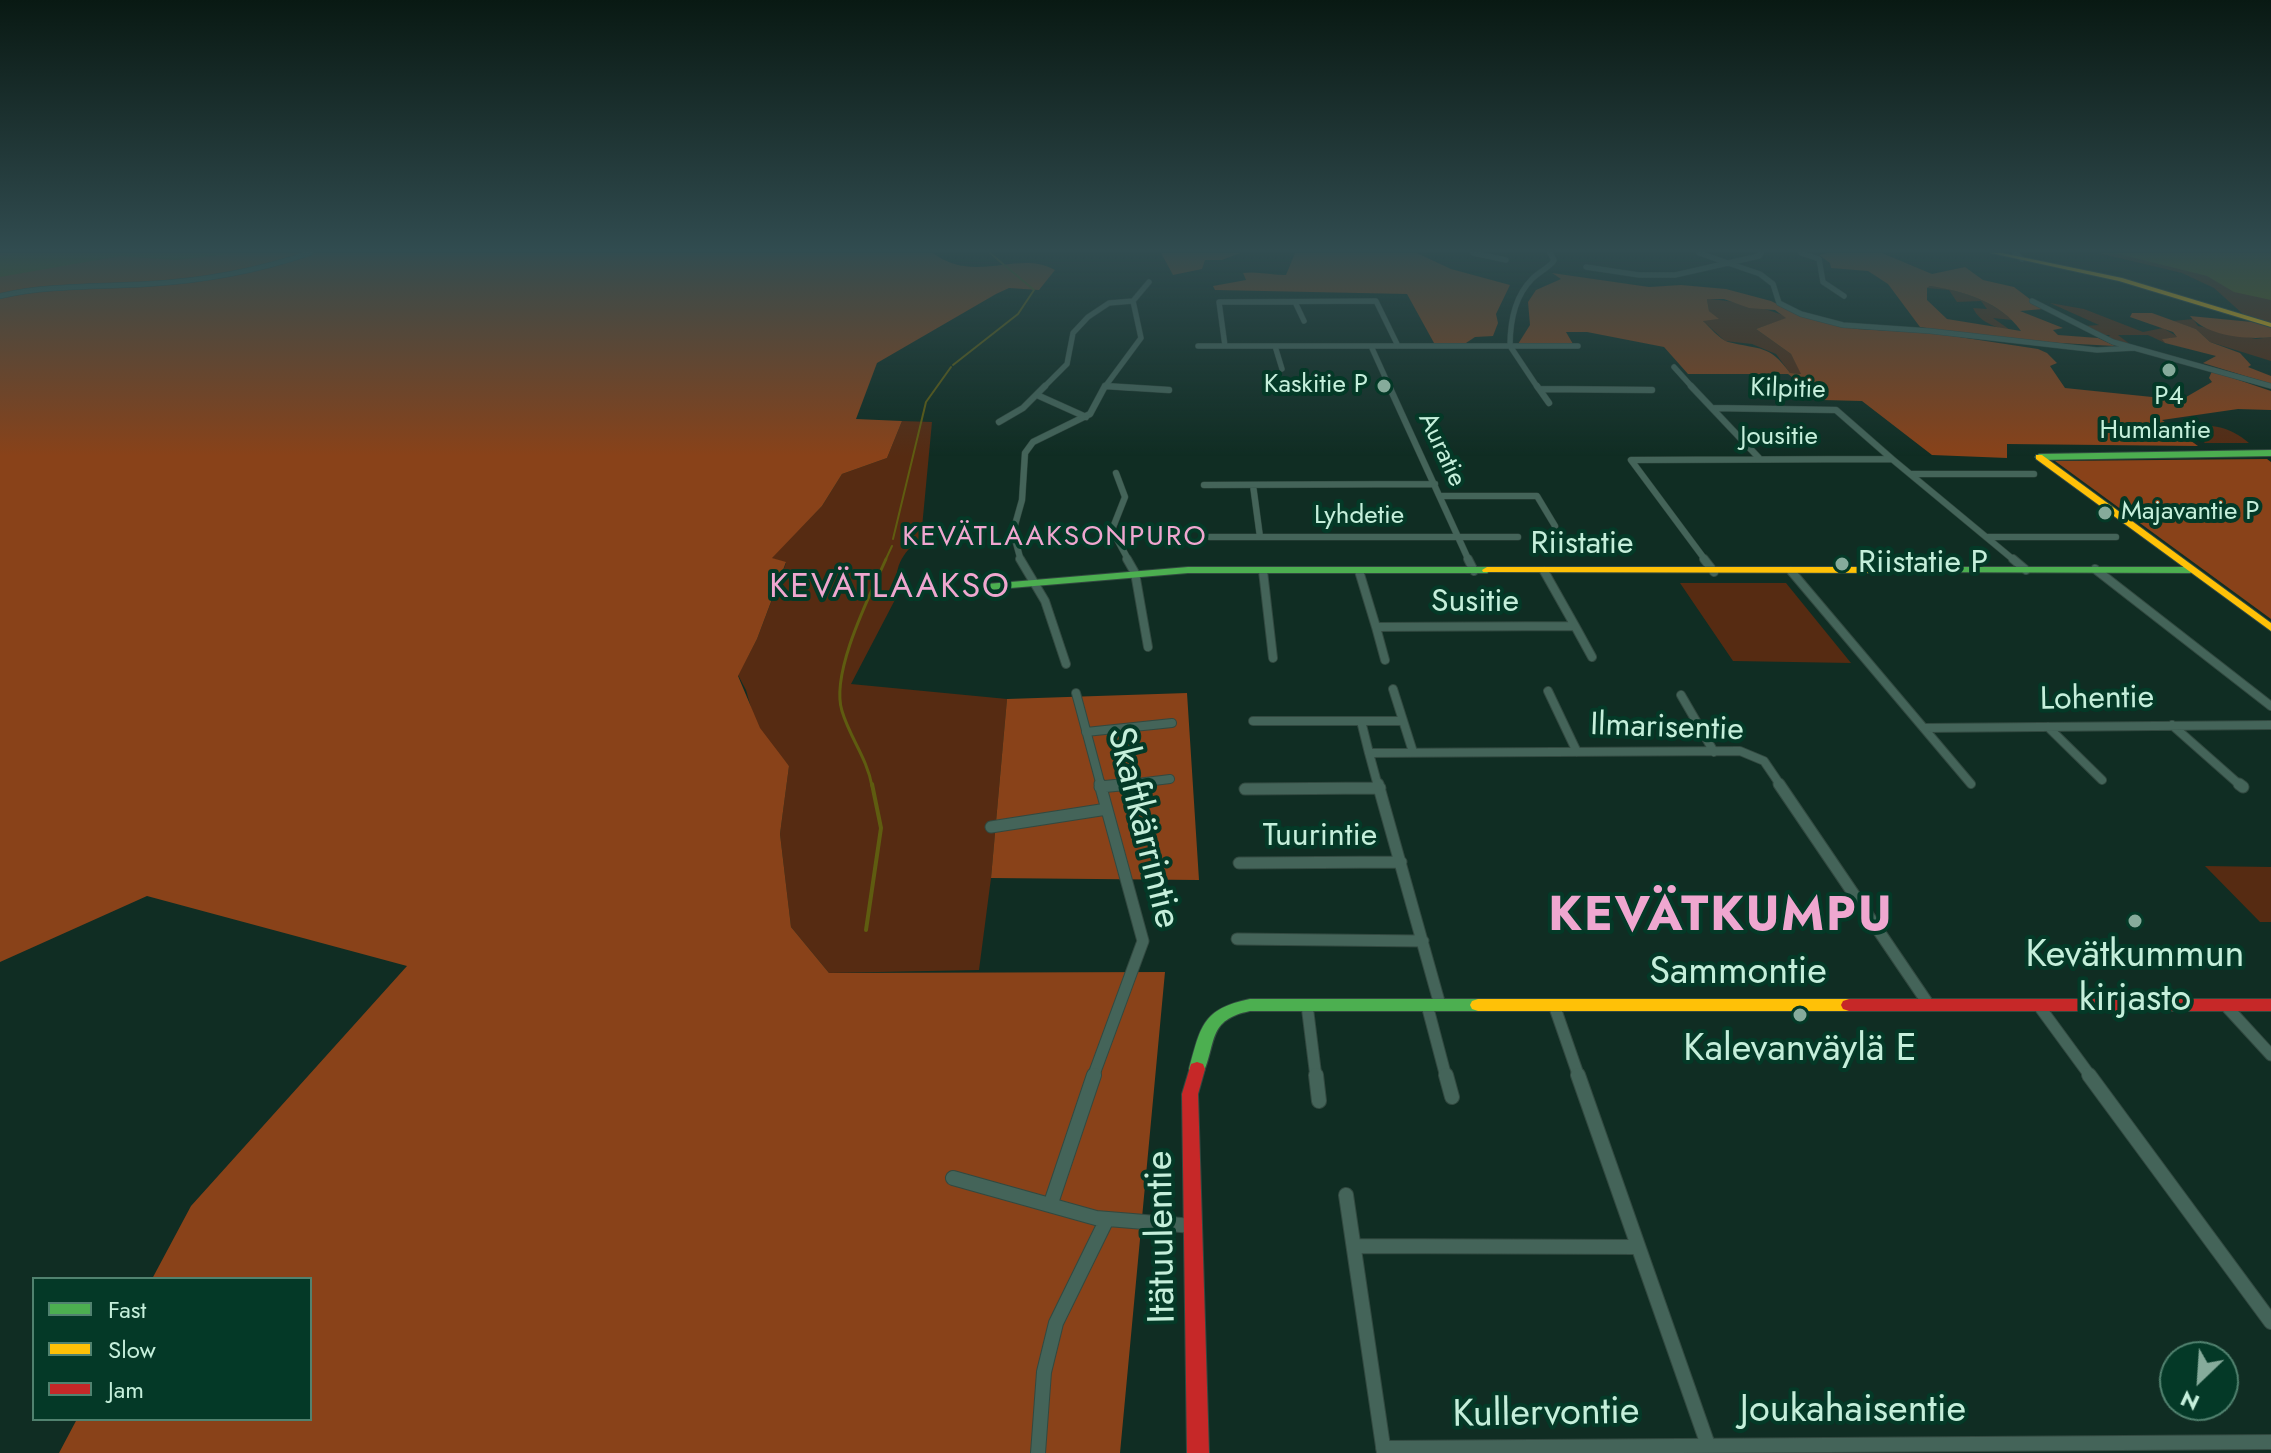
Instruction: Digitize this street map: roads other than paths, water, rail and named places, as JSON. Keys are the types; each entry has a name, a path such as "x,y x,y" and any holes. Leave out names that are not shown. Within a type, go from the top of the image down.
{"street":[{"path":"999,422 1037,395 1044,384 1070,360 1070,342 1077,327 1085,321"},
{"path":"1066,664 1041,590 1033,583 1013,539 1015,518 1021,502 1022,459 1026,447 1033,442 1086,417 1141,338 1137,321"},
{"path":"1222,321 1225,346"},
{"path":"1386,321 1398,346"},
{"path":"1513,321 1510,346 1549,403"},
{"path":"1830,321 1859,326 1922,329 2008,342 2115,351 2135,348"},
{"path":"2069,321 2098,336 2135,348 2271,386"},
{"path":"1198,346 1578,346"},
{"path":"1275,346 1282,369"},
{"name":"Auratie","path":"1371,346 1474,571"},
{"path":"1674,367 1759,458"},
{"path":"1105,386 1169,390"},
{"path":"1540,389 1652,390"},
{"path":"1037,395 1086,417"},
{"name":"Kilpitie","path":"1712,408 1836,410 1892,459"},
{"name":"Humlantie","path":"2190,570 2039,457 2271,453"},
{"path":"1892,459 2026,570"},
{"name":"Jousitie","path":"1714,572 1631,460 1892,459"},
{"path":"1116,473 1125,497 1112,530 1135,573 1148,647"},
{"path":"1911,474 2034,474"},
{"name":"Lyhdetie","path":"1204,485 1435,484"},
{"path":"1253,485 1260,537"},
{"path":"1441,496 1537,496 1555,526"},
{"name":"Lyhdetie","path":"1210,537 1518,537"},
{"path":"1987,537 2116,537"},
{"path":"2095,569 2271,706"},
{"path":"2190,570 2271,628"},
{"name":"Riistatie","path":"975,588 1135,573 1263,571 2190,570"},
{"path":"1263,571 1273,658"},
{"path":"1359,571 1385,660"},
{"name":"Susitie","path":"1544,571 1592,657"},
{"path":"1791,571 1971,784"},
{"name":"Susitie","path":"1376,627 1575,626"},
{"path":"1393,689 1413,752"},
{"path":"1548,691 1577,752"},
{"name":"Skaftkärrintie","path":"1051,1203 1107,1035 1143,941 1076,693"},
{"path":"1681,695 1714,752"},
{"path":"1253,721 1403,721"},
{"path":"1361,721 1423,941 1452,1097"},
{"path":"1086,732 1172,723"},
{"path":"2172,725 2243,787"},
{"name":"Lohentie","path":"1924,728 2271,725"},
{"path":"2048,727 2102,780"},
{"name":"Ilmarisentie","path":"1369,753 1740,751 1764,761 1929,1005"},
{"path":"1100,787 1170,779"},
{"path":"1245,789 1380,788"},
{"path":"991,827 1107,809"},
{"name":"Tuurintie","path":"1239,863 1401,862"},
{"path":"1237,939 1423,941"},
{"name":"Sammontie","path":"1210,1023 1235,1005 2271,1005"},
{"path":"1307,1005 1319,1101"},
{"name":"Joukahaisentie","path":"1554,1005 1708,1445 2271,1442"},
{"path":"2039,1006 2271,1322"},
{"path":"2226,1006 2271,1055"},
{"name":"Itätuulentie","path":"1198,1453 1190,1094 1210,1023"},
{"path":"953,1178 1107,1219 1193,1226"},
{"name":"Kullervontie","path":"1346,1195 1384,1451 1708,1445"},
{"path":"1038,1453 1047,1359 1056,1323 1107,1219"},
{"path":"1354,1246 1637,1247"}],"waterway":[{"path":"953,365 1009,321"},
{"path":"893,539 926,402 951,367"},
{"path":"885,561 892,546"},
{"path":"872,786 845,721 840,695 846,656 886,559"},
{"path":"866,930 881,828 872,784"}],"place":[{"name":"P4","path":"2169,370"},
{"name":"Kaskitie P","path":"1384,386"},
{"name":"Majavantie P","path":"2105,513"},
{"name":"Riistatie P","path":"1842,564"},
{"name":"Kevätkummun kirjasto","path":"2135,921"},
{"name":"Kalevanväylä E","path":"1800,1015"}],"district":[{"name":"KEVÄTLAAKSONPURO","path":"1055,538"},
{"name":"KEVÄTLAAKSO","path":"890,589"},
{"name":"KEVÄTKUMPU","path":"1721,918"}]}
